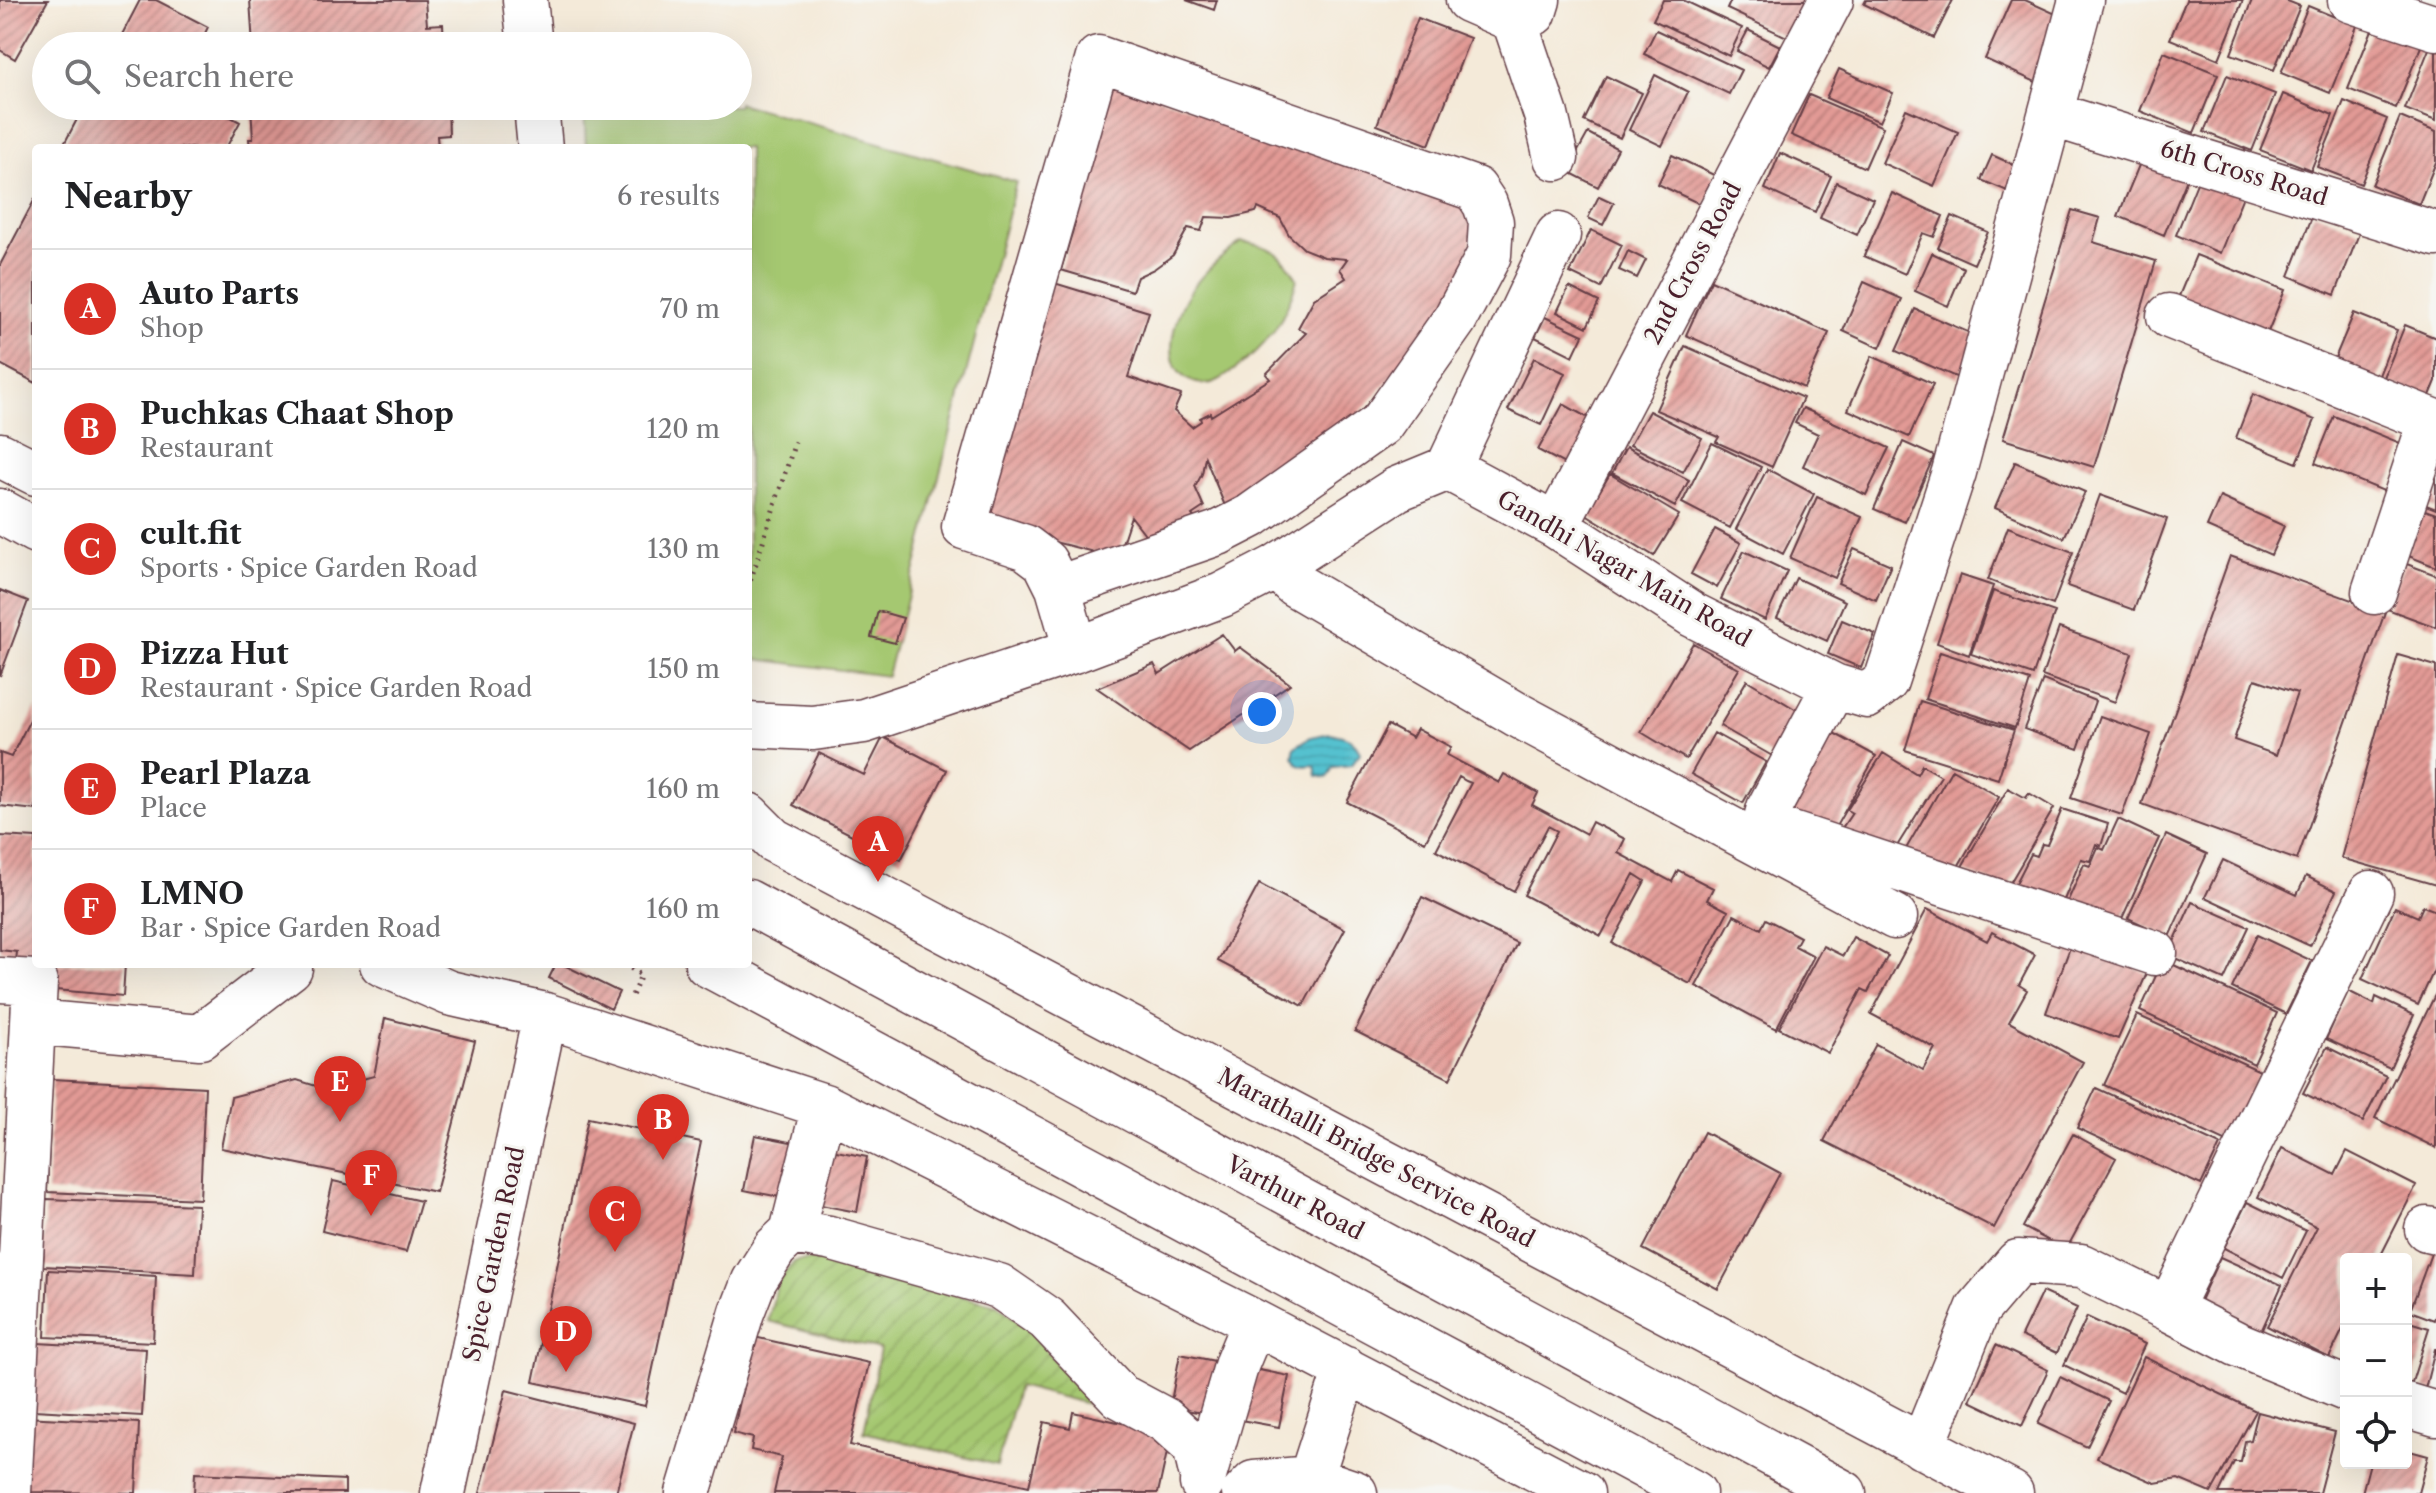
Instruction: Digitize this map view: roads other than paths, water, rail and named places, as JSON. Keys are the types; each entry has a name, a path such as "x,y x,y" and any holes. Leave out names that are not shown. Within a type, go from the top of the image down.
{"street":[{"path":"525,0 528,32"},
{"path":"1468,0 1526,10 1556,158"},
{"name":"2nd Cross Road","path":"1556,526 1831,0"},
{"name":"Gandhi Nagar Main Road","path":"1448,468 1556,526 1693,615 1834,686 1867,696 1886,681 1954,472 2081,0"},
{"path":"2350,0 2436,28"},
{"path":"1058,588 1229,527 1285,494 1381,424 1455,319 1489,255 1491,222 1485,204 1475,189 1098,58 964,527 1025,547 1045,562 1058,588 1076,650"},
{"name":"6th Cross Road","path":"2051,114 2436,234"},
{"path":"537,120 540,144"},
{"path":"752,725 813,728 864,721 1076,650 1222,595 1276,567 1397,489 1448,468 1558,235"},
{"path":"2169,316 2433,421 2374,592"},
{"path":"0,455 32,471"},
{"path":"0,511 32,529"},
{"path":"1276,567 1294,584 1516,714 1895,917"},
{"path":"1834,686 1769,808 1769,822 1773,828 2155,953"},
{"name":"Marathalli Bridge Service Road","path":"752,819 773,840 2011,1493"},
{"path":"2169,1309 2371,893"},
{"name":"Varthur Road","path":"752,904 1844,1493"},
{"path":"9,1493 22,995 200,1037 290,968"},
{"path":"391,968 449,993 545,1015 824,1106 1346,1369 1571,1490"},
{"path":"462,968 545,1015"},
{"path":"714,968 1694,1493"},
{"name":"Spice Garden Road","path":"443,1493 545,1015"},
{"path":"688,1493 750,1291 775,1248 792,1232 824,1106"},
{"path":"792,1232 829,1238 999,1286 1047,1319 1120,1396 1165,1420 1195,1447 1201,1487"},
{"path":"1922,1447 1978,1309 2018,1262 2081,1266 2237,1344 2340,1387"},
{"path":"1201,1487 1237,1363 1254,1322"},
{"path":"1311,1478 1346,1369"},
{"path":"2412,1407 2436,1414"},
{"path":"1244,1493 1254,1483 1311,1478 1355,1493"}],"water":[{"path":"1330,733 1352,741 1360,753 1351,765 1333,767 1327,778 1317,776 1315,765 1297,763 1293,756 1295,747 1311,737"}],"place":[{"name":"Auto Parts","path":"878,882"},
{"name":"Pearl Plaza","path":"340,1122"},
{"name":"Puchkas Chaat Shop","path":"663,1160"},
{"name":"LMNO","path":"371,1216"},
{"name":"cult.fit","path":"615,1252"},
{"name":"Pizza Hut","path":"566,1372"}]}
